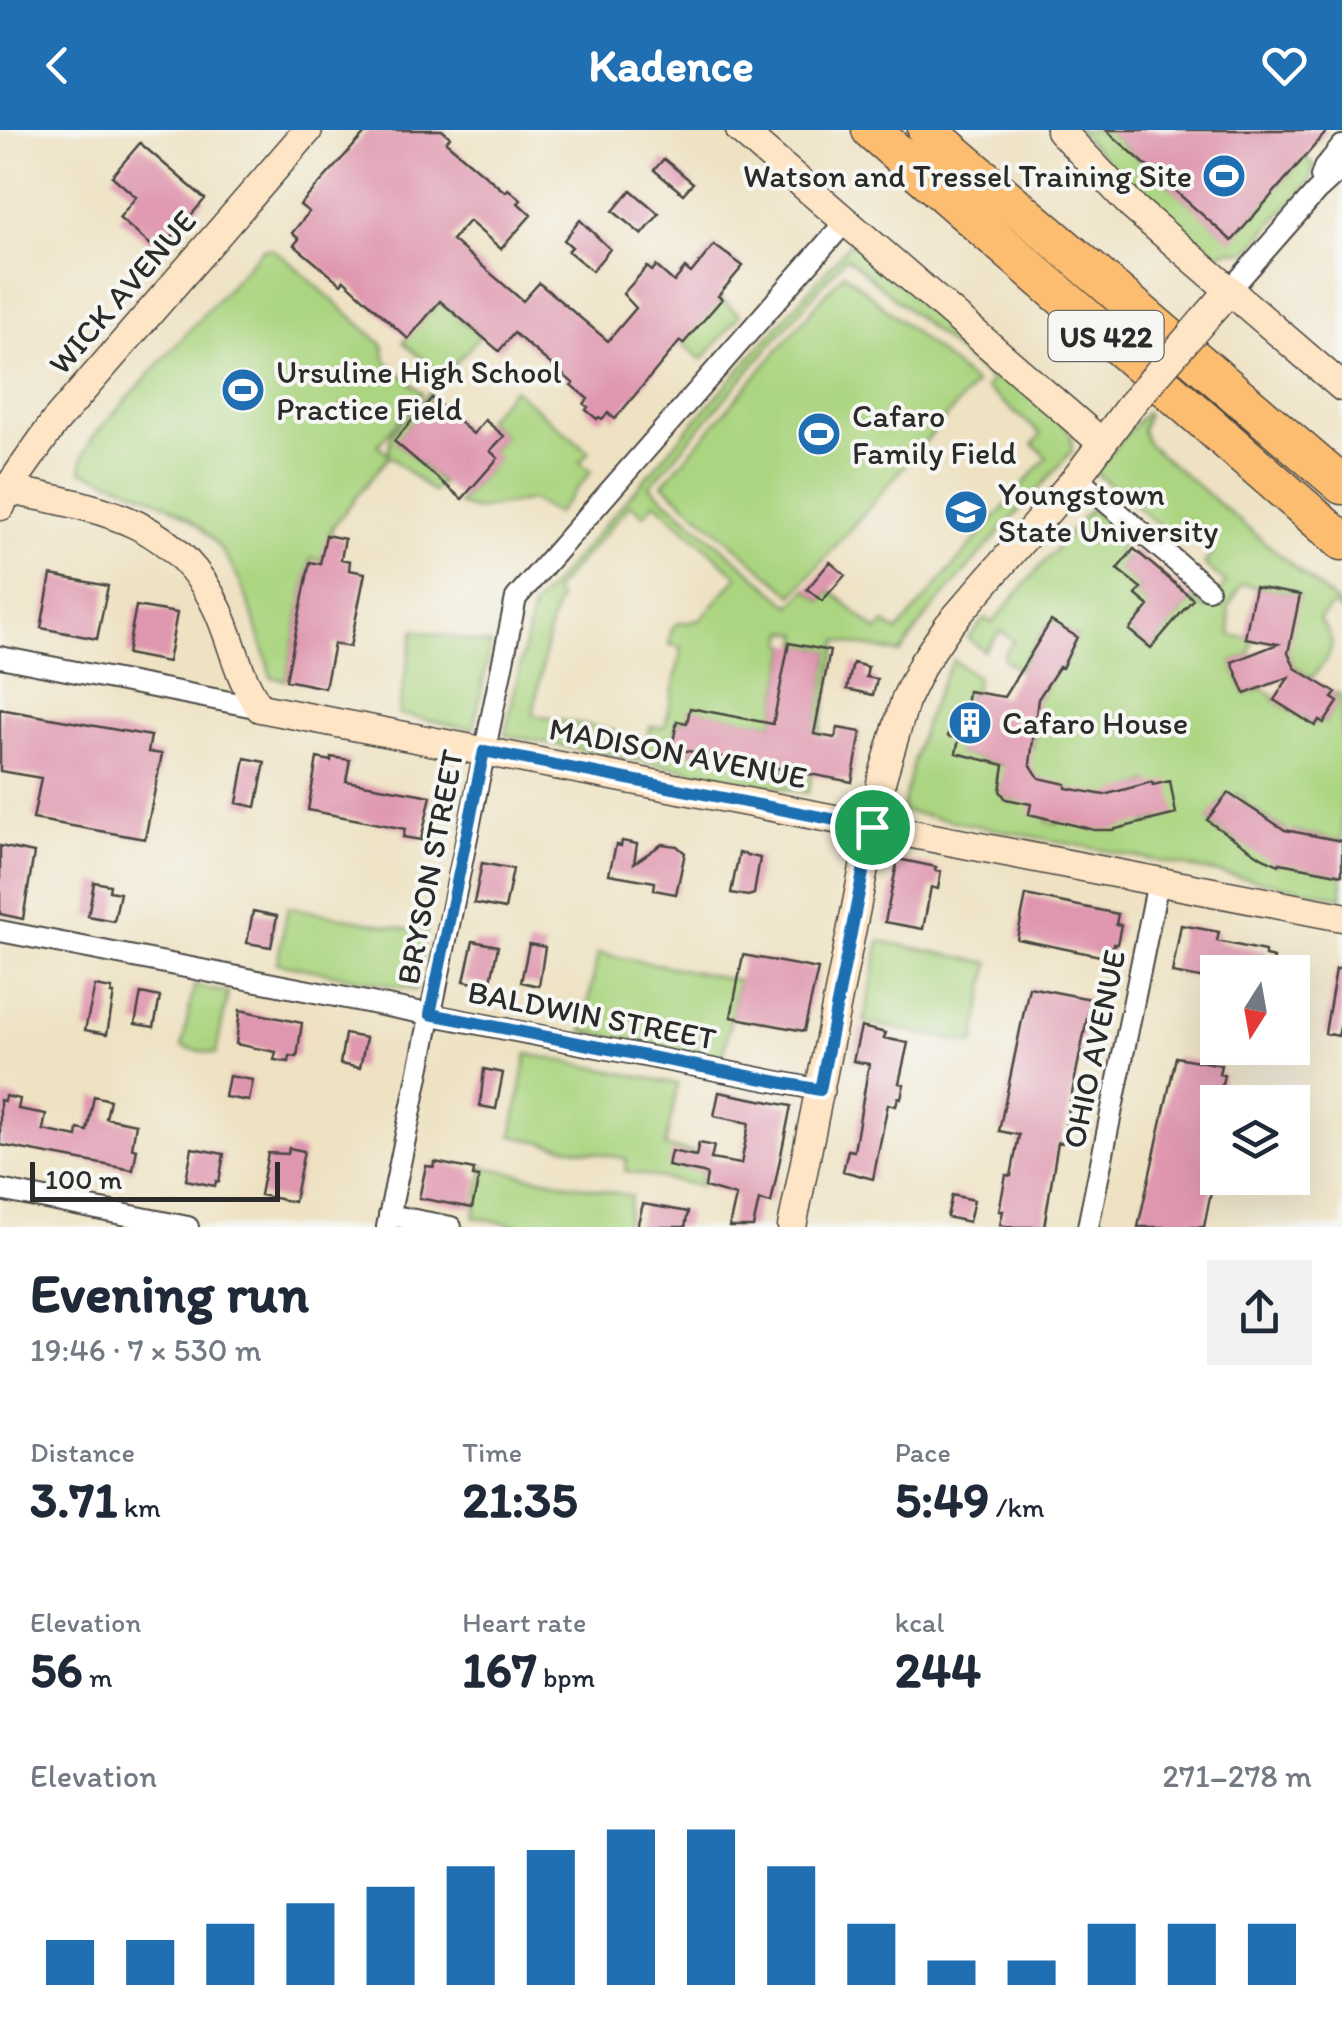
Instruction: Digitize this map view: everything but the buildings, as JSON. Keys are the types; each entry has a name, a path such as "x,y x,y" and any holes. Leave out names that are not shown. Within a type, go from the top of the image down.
{"highway":[{"name":"US 422","path":"871,130 1342,541"},
{"name":"US 422","path":"927,130 1342,485"}],"street":[{"name":"WICK AVENUE","path":"2,495 54,423 308,130"},
{"path":"740,130 1101,442"},
{"path":"1060,130 1134,208 1342,387"},
{"path":"1316,192 1324,168 1342,146"},
{"path":"792,1227 894,730 922,663 948,626 1077,478 1132,403 1316,192 1342,168"},
{"name":"BRYSON STREET","path":"388,1221 516,598 846,221"},
{"path":"1077,478 1208,589"},
{"path":"2,495 107,513 146,527 174,546 210,592 238,670 260,708"},
{"name":"MADISON AVENUE","path":"0,657 1342,918"},
{"name":"OHIO AVENUE","path":"1088,1227 1158,882"},
{"name":"BALDWIN STREET","path":"0,931 820,1090"},
{"path":"0,1190 188,1227"},
{"path":"388,1221 451,1227"}],"green space":[{"path":"1077,130 1106,130 1232,240 1304,157 1315,165 1310,180 1247,252 1228,250 1210,257 1158,214"},
{"path":"851,242 1057,417 1071,435 1072,451 932,609 900,653 838,641 808,793 505,735 533,607","holes":["846,257 991,380 986,388 1041,434 1033,444 1047,457 897,632 885,623 877,631 831,591 822,601 807,589 791,606 650,486","655,502 738,576 701,619 673,628 669,644 682,648 665,727 650,727 643,756 612,750 615,731 533,715 550,625 559,599 553,592 631,504 644,515","786,631 800,634 798,645 830,651 806,774 672,748 677,721 687,723 690,709 773,724 788,645 784,644"]},
{"path":"263,249 272,249 284,257 383,345 386,361 422,393 378,445 388,454 391,434 430,392 432,398 395,441 442,483 433,492 389,456 333,526 321,560 311,558 286,680 271,677 245,594 213,540 191,519 162,502 81,471 83,455 93,437"},
{"name":"Cafaro Family Field","path":"844,273 975,384 793,595 663,484"},
{"path":"722,299 740,315 702,360 683,344"},
{"path":"440,301 480,336 443,377 403,342"},
{"path":"513,389 589,452 580,462 591,472 556,514 531,500 475,510 458,504 497,458 490,451 504,436 485,420"},
{"path":"1145,413 1142,431 1149,445 1342,607 1342,612 1333,605 1319,620 1332,643 1312,678 1294,666 1285,648 1299,595 1241,584 1228,609 1231,635 1253,639 1250,655 1232,662 1245,694 1262,688 1315,726 1319,720 1324,723 1337,702 1332,698 1336,693 1342,695 1342,841 1293,831 1292,834 1243,803 1245,799 1237,794 1227,794 1208,820 1214,828 1279,865 1282,861 1342,875 1342,897 902,811 921,734 953,660 977,677 974,692 968,691 965,713 953,711 948,736 959,739 957,753 1007,766 1000,790 1005,798 1032,801 1047,822 1057,824 1158,821 1151,782 1103,796 1069,790 1027,773 1029,748 1033,748 1037,706 1034,705 1062,668 1077,637 1050,621 1018,670 1004,659 1014,641 1001,631 984,651 968,638 985,618 992,623 1090,509 1127,540 1117,551 1126,559 1118,569 1141,588 1136,595 1149,606 1130,631 1151,648 1193,599 1207,609 1226,583 1204,564 1213,553 1180,525 1170,535 1095,472"},
{"path":"414,630 491,645 473,729 398,714"},
{"path":"288,907 426,933 415,990 277,963"},
{"path":"880,941 990,963 974,1044 864,1022"},
{"path":"598,953 738,980 723,1058 583,1031"},
{"path":"194,986 228,993 216,1054 182,1047"},
{"path":"527,1054 678,1084 665,1147 706,1155 700,1186 625,1171 627,1159 512,1136"},
{"path":"484,1167 631,1196 625,1227 526,1227 474,1217"}],"place":[{"name":"Watson and Tressel Training Site","path":"1224,176"},
{"name":"Ursuline High School Practice Field","path":"243,390"},
{"name":"Cafaro Family Field","path":"819,434"},
{"name":"Youngstown State University","path":"966,512"},
{"name":"Cafaro House","path":"970,723"}],"route":[{"path":"484,751 872,827 820,1090 430,1014 484,751"}]}
